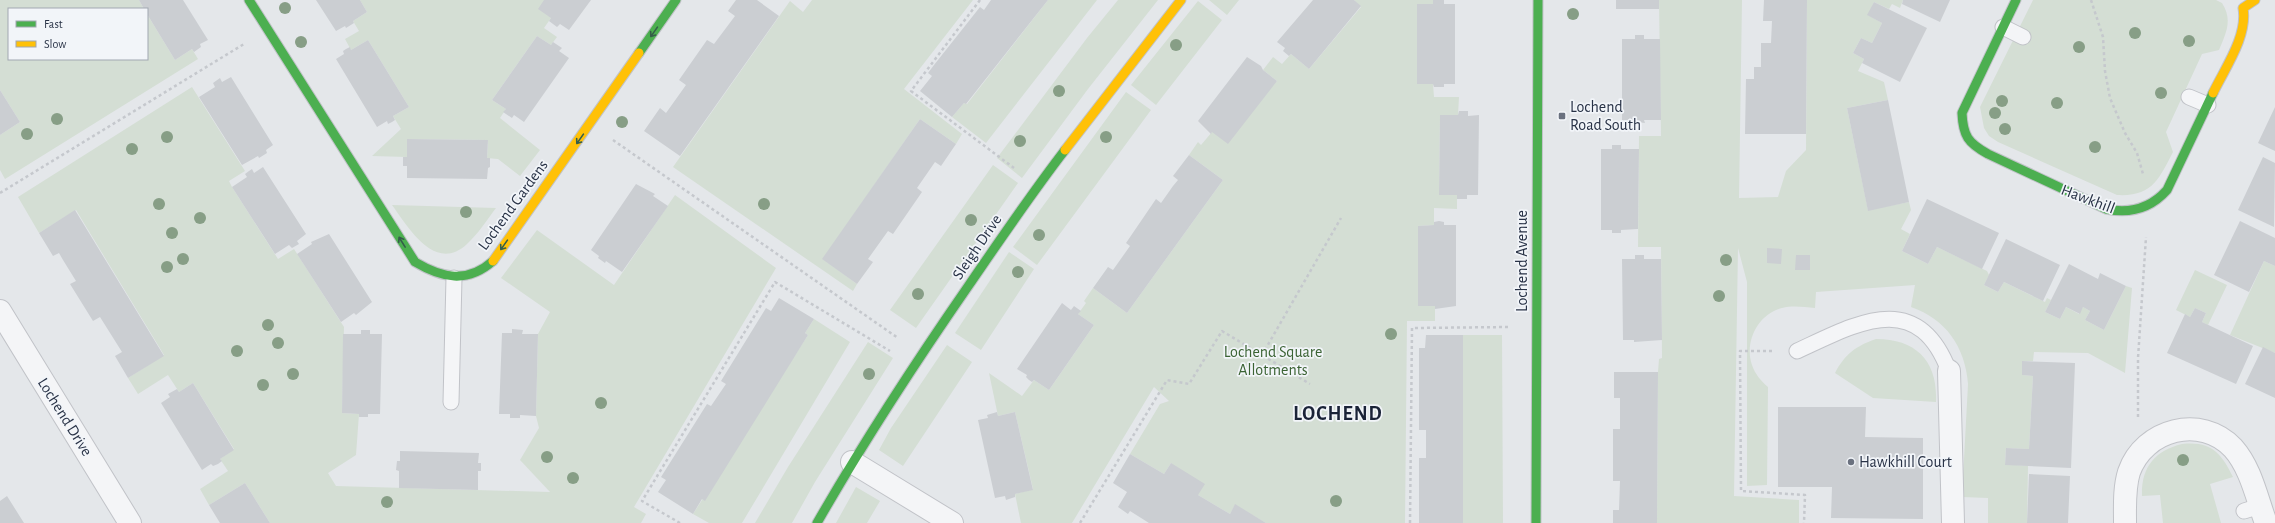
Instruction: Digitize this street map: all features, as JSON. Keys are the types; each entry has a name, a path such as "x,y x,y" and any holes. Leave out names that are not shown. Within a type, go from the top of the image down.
{"street":[{"name":"Lochend Gardens","path":"249,0 415,262 435,275 454,278 474,274 492,262 590,125 676,0"},
{"name":"Sleigh Drive","path":"817,523 852,462 914,365 1037,186 1180,0"},
{"name":"Lochend Avenue","path":"1536,523 1538,0"},
{"name":"Hawkhill","path":"2016,0 1962,113 1963,130 1967,138 1977,148 1988,154 2106,209 2131,211 2147,206 2167,190 2241,34 2245,20 2246,3"},
{"name":"Lochend Drive","path":"0,312 130,523"},
{"path":"1949,371 1953,523"},
{"path":"2125,523 2127,480 2137,456 2151,442 2171,432 2192,429 2210,433 2226,442 2242,459 2256,514"},
{"path":"852,462 952,523"}],"lane":[{"path":"2003,27 2022,37"},
{"path":"2189,97 2208,105"},
{"path":"451,402 454,278"},
{"path":"1797,351 1866,321 1896,320 1918,328 1927,334 1944,356 1949,371"}],"path":[{"path":"980,0 911,91 1037,186"},
{"path":"2092,0 2103,37 2105,71 2110,98 2125,133 2137,153 2144,178 2147,206 2146,261 2138,358 2137,456"},
{"path":"0,193 267,30"},
{"path":"590,125 921,355"},
{"path":"1262,355 1341,218"},
{"path":"680,523 642,501 774,282 914,365"},
{"path":"1410,523 1412,328 1537,327"},
{"path":"1080,523 1166,380 1189,384 1222,332 1310,384"},
{"path":"1797,351 1740,351 1741,491 1804,495 1804,523"}],"green space":[{"path":"0,0 139,0 143,8 8,8 8,60 148,60 148,16 175,60 192,49 198,59 5,179 0,170 0,135 20,122 0,90"},
{"path":"360,0 544,0 551,18 544,28 557,37 551,45 537,36 492,100 506,109 500,118 540,150 520,176 498,159 487,158 488,140 408,139 407,157 372,156 401,129 393,116 409,107 368,40 351,50 345,39 359,31 353,21 367,12"},
{"path":"812,0 973,0 904,89 962,134 956,144 920,119 823,259 857,284 853,291 673,167 790,1 803,12"},
{"path":"1048,0 1097,0 986,143 952,117 964,103 967,104"},
{"path":"1118,0 1158,0 1088,89 1022,178 997,158 1087,38"},
{"path":"1209,0 1239,0 1227,15"},
{"name":"Lochend Square Allotments","path":"1354,0 1433,0 1433,4 1417,4 1417,84 1433,84 1434,97 1459,97 1458,115 1440,116 1439,194 1457,195 1457,209 1434,208 1434,225 1418,226 1418,306 1435,306 1435,321 1407,321 1405,523 1266,523 1235,505 1230,514 1198,495 1171,463 1164,474 1130,454 1160,404 1169,401 1154,387 1072,523 1021,523 1015,494 1033,489 1015,412 998,416 989,373 1022,396 1034,380 1049,390 1094,325 1078,314 1086,303 1084,301 1093,288 1127,313 1223,180 1189,155 1198,142 1201,145 1212,132 1277,81 1263,70 1273,57 1282,64 1291,54 1309,69 1361,7"},
{"path":"1659,0 1742,0 1739,198 1778,197 1786,171 1806,150 1807,0 1903,0 1900,8 1892,4 1889,9 1874,2 1868,15 1882,23 1872,43 1861,38 1853,53 1864,59 1858,71 1884,82 1888,100 1847,108 1868,210 1909,202 1911,210 1901,229 1910,234 1902,251 1928,264 1937,247 1987,271 1989,275 1984,285 1998,292 2004,282 2045,302 2047,298 2051,300 2045,312 2060,319 2066,307 2079,314 2083,307 2090,311 2085,320 2104,330 2126,286 2132,288 2125,373 2088,353 2034,352 2033,361 2022,361 2022,375 2033,376 2029,449 2006,448 2005,464 2028,466 2027,523 1988,523 1988,498 1962,497 1968,384 1966,371 1963,358 1952,336 1934,319 1911,307 1915,285 1816,292 1815,308 1794,306 1782,308 1773,311 1760,323 1752,338 1750,356 1755,371 1768,387 1767,485 1747,486 1747,282 1738,248 1734,496 1799,500 1799,523 1657,523 1658,372 1659,359 1662,358 1661,247 1638,247 1639,136 1661,136"},
{"path":"2033,0 2216,0 2222,3 2228,21 2222,44 2219,50 2202,54 2166,132 2173,152 2158,178 2146,189 2139,193 2117,195 1998,142 1989,136 1984,128 1980,107"},
{"path":"1198,1 1222,20 1156,105 1131,85"},
{"path":"192,87 245,171 229,181 232,187 278,259 294,249 344,327 342,413 359,414 356,455 328,473 336,486 550,492 520,460 539,428 536,416 538,334 550,312 501,278 537,230 614,285 675,195 776,268 634,507 646,514 641,523 270,523 245,483 209,505 200,489 228,471 220,459 234,449 193,383 179,392 168,375 138,394 128,378 164,355 76,210 39,233 18,197"},
{"path":"1126,92 1151,110 1037,265 1013,247"},
{"path":"993,165 1018,183 916,328 890,310"},
{"path":"392,205 496,208 467,244 455,252 444,254 433,251 414,235"},
{"path":"1009,252 1034,269 981,350 955,333"},
{"path":"2264,261 2275,266 2275,353 2230,335"},
{"path":"2195,270 2227,285 2208,325 2202,322 2206,313 2195,308 2190,317 2176,310"},
{"path":"814,319 850,342 742,523 709,523 693,514 808,335 805,333"},
{"path":"1463,335 1502,335 1503,523 1463,523"},
{"path":"1876,339 1903,343 1914,348 1922,356 1929,364 1933,375 1936,388 1936,402 1873,398 1835,373 1847,356 1857,348"},
{"path":"868,342 893,358 815,482 792,523 755,523 788,467"},
{"path":"947,345 972,362 903,466 879,450 891,428"},
{"path":"2182,444 2201,445 2214,450 2220,455 2233,477 2210,484 2221,523 2163,523 2160,495 2142,496 2144,477 2151,462 2164,451"},
{"path":"856,487 880,501 867,523 836,523"}],"building":[{"path":"139,0 183,0 208,40 200,44 201,47 194,52 192,49 175,60 148,16 148,8 143,8"},
{"path":"316,0 360,0 367,12 353,21 354,23 346,28 345,26 336,31"},
{"path":"544,0 591,0 569,30 560,24 557,27 549,21 551,18 538,9"},
{"path":"736,0 757,0 779,16 680,156 644,131 660,108 666,113 686,85 679,80 707,40 714,44 735,16 728,11"},
{"path":"991,0 1048,0 966,104 964,103 952,117 920,91 932,76 928,73 934,65 980,7 984,10"},
{"path":"1313,0 1354,0 1361,6 1309,69 1291,54 1289,56 1283,51 1285,48 1277,42"},
{"path":"1433,0 1444,0 1444,4 1455,4 1455,84 1444,84 1444,87 1434,87 1433,84 1417,84 1417,4 1433,4"},
{"path":"1616,0 1659,0 1659,9 1616,9"},
{"path":"1764,0 1807,0 1806,134 1745,134 1746,79 1754,79 1754,67 1761,67 1761,43 1771,43 1772,21 1763,21"},
{"path":"1903,0 1950,0 1940,22 1902,4"},
{"path":"1874,2 1927,28 1900,82 1862,63 1864,59 1853,53 1861,38 1872,43 1882,23 1867,15"},
{"path":"1635,35 1644,35 1644,39 1660,39 1661,120 1644,120 1645,123 1622,120 1622,39 1635,39"},
{"path":"537,36 551,45 553,42 562,48 559,51 569,58 524,122 514,115 512,118 503,112 506,109 492,100"},
{"path":"368,40 409,107 393,116 395,120 392,122 388,124 387,121 377,127 336,59 344,54 343,51 346,49 350,47 351,50"},
{"path":"1247,57 1261,66 1263,70 1277,81 1228,144 1212,132 1211,134 1198,121"},
{"path":"231,77 273,145 266,150 267,153 242,165 199,97 215,87 213,83 220,78 222,82"},
{"path":"0,90 20,122 0,135"},
{"path":"1888,100 1909,202 1868,211 1847,108"},
{"path":"2275,107 2275,151 2258,143"},
{"path":"1459,111 1468,111 1468,116 1479,115 1478,195 1467,195 1467,199 1457,199 1457,195 1439,195 1440,115 1458,115"},
{"path":"920,119 956,144 941,166 935,162 917,188 922,192 893,234 888,231 868,259 873,262 857,284 822,259"},
{"path":"407,139 488,140 487,158 490,158 490,167 488,168 487,179 407,178 407,166 403,166 403,157 407,157"},
{"path":"1612,145 1621,145 1621,149 1639,149 1638,229 1621,230 1621,233 1612,233 1612,230 1601,230 1601,149 1612,149"},
{"path":"1189,155 1223,180 1127,313 1093,288 1108,267 1113,270 1130,246 1126,243 1156,199 1161,203 1178,180 1173,176"},
{"path":"2263,157 2275,163 2274,227 2238,210"},
{"path":"263,167 306,234 297,241 299,244 292,248 289,245 275,254 232,187 247,177 245,174 252,169 254,173"},
{"path":"636,184 655,194 653,196 668,206 622,272 606,261 605,263 591,250"},
{"path":"1927,199 1999,233 1982,269 1937,247 1928,264 1902,251"},
{"path":"75,210 164,356 128,378 115,356 122,352 100,317 93,321 70,284 76,281 59,253 53,256 39,233"},
{"path":"2240,221 2275,238 2275,266 2264,261 2249,292 2214,275"},
{"path":"1434,222 1444,222 1444,225 1456,225 1456,306 1435,309 1435,306 1418,306 1418,226 1434,225"},
{"path":"329,234 372,302 356,315 354,313 341,322 297,254 312,244 311,242"},
{"path":"2006,239 2060,265 2043,301 2004,282 1998,292 1984,285"},
{"path":"1767,248 1782,249 1781,264 1767,263"},
{"path":"1635,255 1644,255 1644,259 1661,259 1662,340 1634,342 1634,340 1623,340 1622,259 1635,259"},
{"path":"1796,255 1810,255 1810,270 1795,270"},
{"path":"2069,264 2098,279 2100,273 2126,286 2104,330 2085,320 2090,311 2083,307 2080,314 2066,307 2060,319 2045,312"},
{"path":"779,298 814,319 805,333 808,335 705,501 702,499 693,514 658,492 666,480 661,477 707,404 711,406 726,384 721,381 766,308 771,311"},
{"path":"1062,303 1071,310 1074,306 1081,311 1078,314 1094,325 1049,390 1034,380 1032,382 1026,377 1027,375 1017,369"},
{"path":"2195,308 2206,313 2202,322 2253,346 2236,384 2167,353 2185,314 2190,317"},
{"path":"512,329 523,330 522,334 538,334 536,416 520,415 520,418 510,418 510,414 499,414 502,333 512,333"},
{"path":"361,330 370,330 370,334 382,334 380,414 368,414 368,417 359,417 359,414 342,413 343,334 361,334"},
{"path":"1426,335 1463,335 1463,523 1419,523 1419,458 1426,458 1426,430 1419,430 1419,348 1425,348"},
{"path":"2263,347 2275,353 2275,398 2245,384"},
{"path":"2022,361 2075,363 2071,468 2005,465 2006,448 2029,449 2033,376 2022,375"},
{"path":"1614,372 1658,372 1657,523 1613,523 1613,510 1619,510 1620,481 1613,481 1613,429 1620,429 1620,398 1614,398"},
{"path":"193,383 234,450 220,459 222,461 218,464 213,466 211,464 202,470 161,403 170,397 168,394 177,389 179,392"},
{"name":"Hawkhill Court","path":"1778,407 1866,407 1865,437 1923,438 1923,519 1831,518 1832,487 1778,487"},
{"path":"997,412 998,416 1015,412 1033,490 1015,494 1015,497 1006,500 1005,496 995,498 978,420 988,418 987,415"},
{"path":"400,451 479,453 478,463 481,463 481,471 478,471 478,490 399,488 399,471 396,470 397,461 400,461"},
{"path":"1130,454 1164,474 1171,463 1205,484 1198,495 1230,514 1235,504 1266,523 1149,523 1130,511 1128,514 1118,507 1127,492 1113,483"},
{"path":"2029,474 2070,476 2068,523 2027,523"},
{"path":"245,483 270,523 220,523 209,505"},
{"path":"7,496 24,523 0,523 0,501"}],"traffic: fast":[{"path":"249,0 415,262 435,272 445,275 464,276 474,273 493,261"},
{"path":"639,53 676,0"},
{"path":"1536,523 1538,0"},
{"path":"2016,0 1962,113 1965,133 1968,138 1971,142 1988,154 2106,209 2123,211 2147,206 2154,202 2167,190 2213,93"},
{"path":"817,523 890,402 1016,217 1065,150"}],"traffic: slow":[{"path":"1065,150 1181,0"},
{"path":"2213,93 2239,41 2244,19 2243,8 2255,0"},
{"path":"493,261 639,53"}],"place":[{"name":"Lochend Road South","path":"1562,116"},
{"name":"Hawkhill Court","path":"1851,462"}],"district":[{"name":"LOCHEND","path":"1338,414"}]}
